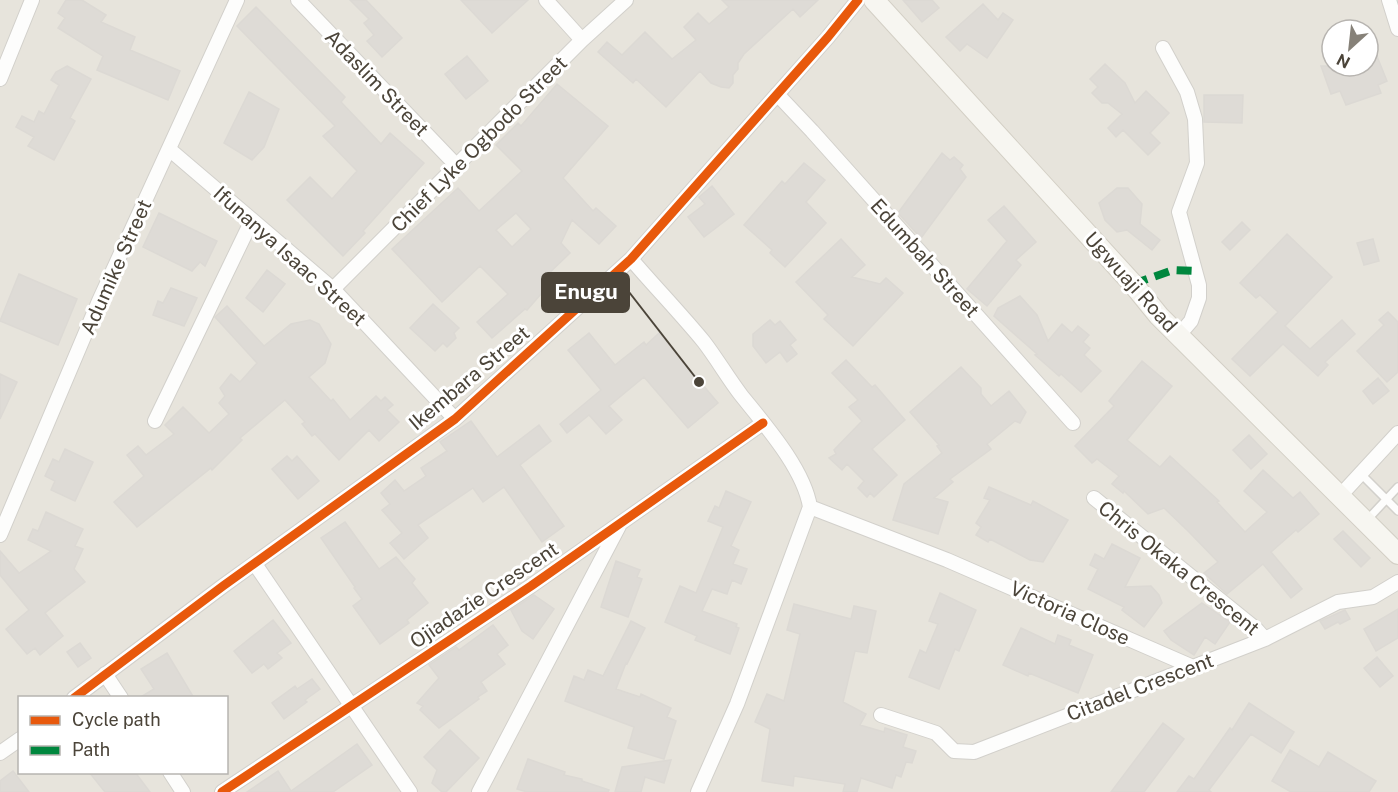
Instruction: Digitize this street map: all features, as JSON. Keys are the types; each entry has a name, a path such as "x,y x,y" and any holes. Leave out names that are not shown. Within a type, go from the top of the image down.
{"main road":[{"name":"Ugwuaji Road","path":"874,0 1159,316 1339,497 1397,551"}],"street":[{"path":"0,79 32,0"},
{"name":"Adumike Street","path":"0,536 99,301 237,0"},
{"name":"Adaslim Street","path":"298,0 457,166"},
{"path":"546,0 582,40"},
{"name":"Chief Lyke Ogbodo Street","path":"333,289 582,40 626,0"},
{"name":"Ikembara Street","path":"78,696 455,419 631,259 828,37 858,0"},
{"path":"1389,0 1398,29"},
{"path":"1163,48 1187,92 1195,119 1197,163 1179,212 1199,285 1199,298 1191,321 1179,335"},
{"name":"Edumbah Street","path":"777,94 1072,423"},
{"name":"Ifunanya Isaac Street","path":"169,149 333,289 455,419"},
{"path":"155,421 252,220"},
{"path":"631,259 705,343 763,423 799,475 810,507 731,719 698,792"},
{"name":"Ojiadazie Crescent","path":"222,792 531,586 763,423"},
{"path":"1339,497 1398,433"},
{"name":"Chris Okaka Crescent","path":"1094,498 1256,628 1265,639"},
{"name":"Victoria Close","path":"810,507 947,560 1193,667"},
{"path":"479,792 620,523"},
{"path":"255,564 410,792"},
{"name":"Citadel Crescent","path":"881,715 936,733 954,751 974,752 1265,639 1338,602 1373,597 1398,582"},
{"path":"105,674 120,696"},
{"path":"0,753 18,740"},
{"path":"171,774 183,792"}],"lane":[{"path":"1360,473 1398,510"},
{"path":"1365,522 1398,487"}],"shaded area":[{"path":"0,0 1398,0 1398,792 0,792"}],"building":[{"path":"66,0 82,0 106,15 101,22 135,37 130,50 180,71 168,100 97,70 103,56 58,28 65,18 58,13"},
{"path":"350,0 366,0 402,38 382,57 367,41 374,35 364,23 369,19"},
{"path":"461,0 528,0 492,33"},
{"path":"722,0 818,0 800,17 793,9 744,54 738,63 738,69 733,75 733,83 729,88 711,83 700,71 666,107 636,79 633,83 598,52 607,42 622,55 645,32 672,59 696,40 684,27 698,13 709,24 729,7"},
{"path":"903,0 932,0 939,8 922,22"},
{"path":"983,4 998,20 1003,13 1013,20 987,58 967,44 960,51 946,37"},
{"path":"256,7 345,97 341,102 381,144 390,133 424,163 343,256 287,200 310,177 332,199 357,171 323,136 335,126 237,26"},
{"path":"467,56 488,81 466,99 445,74"},
{"path":"1105,64 1125,83 1135,103 1146,91 1169,113 1150,133 1160,143 1148,155 1123,130 1116,137 1108,128 1122,114 1108,103 1102,103 1092,93 1098,87 1090,79"},
{"path":"1380,64 1387,81 1378,85 1381,93 1346,105 1340,91 1331,94 1325,78 1380,78"},
{"path":"67,66 91,79 70,118 75,121 54,160 28,146 34,137 16,127 22,116 34,122 39,111 44,114 59,85 51,80 56,72"},
{"path":"557,84 608,126 563,178 593,211 596,208 616,226 599,244 572,220 561,243 570,253 542,280 548,286 527,310 525,309 492,338 477,322 508,294 480,266 442,302 392,249 458,188 479,211 522,171 496,145 518,123 521,126","holes":["516,213 531,229 512,247 496,230"]},
{"path":"249,92 279,109 264,147 252,160 224,143"},
{"path":"1204,95 1243,95 1242,123 1204,122"},
{"path":"942,153 950,160 954,157 963,165 960,169 966,177 921,238 898,213"},
{"path":"804,163 825,180 806,202 826,223 785,267 770,253 772,250 744,225 782,181 785,184"},
{"path":"712,186 734,214 704,237 688,217 705,204 699,197"},
{"path":"1117,188 1128,188 1142,204 1140,224 1160,240 1152,250 1127,230 1117,232 1105,220 1099,203"},
{"path":"1004,206 1036,242 1016,260 1021,265 987,306 967,289 1007,241 988,220"},
{"path":"159,213 217,241 205,266 200,262 192,271 143,247"},
{"path":"1242,222 1250,230 1230,250 1222,242"},
{"path":"1287,234 1332,277 1285,326 1310,349 1342,320 1355,334 1325,362 1328,365 1318,376 1283,344 1250,376 1232,359 1278,312 1260,295 1256,298 1240,283"},
{"path":"841,239 865,265 852,277 880,284 886,278 903,293 853,346 824,319 828,315 796,282"},
{"path":"1373,239 1379,261 1364,265 1357,243"},
{"path":"267,270 285,284 263,312 246,298"},
{"path":"19,274 77,299 58,345 0,321"},
{"path":"171,288 197,298 184,326 153,315 158,301 163,303"},
{"path":"1020,296 1037,315 1048,341 1062,324 1072,333 1078,326 1089,335 1083,342 1090,348 1084,355 1101,371 1081,392 1061,374 1059,376 994,316 998,308"},
{"path":"433,304 459,328 454,333 456,338 447,347 443,343 435,351 410,328"},
{"path":"227,306 264,346 291,324 310,320 319,324 331,344 325,363 309,377 331,401 333,399 350,420 376,396 381,401 385,397 393,405 387,410 399,422 379,441 369,430 339,460 315,434 312,436 302,424 305,422 285,400 240,438 242,440 212,470 211,468 137,527 114,502 144,476 127,455 138,446 146,455 174,434 165,425 183,407 209,433 229,414 219,403 225,396 220,388 231,374 240,382 257,363 215,317"},
{"path":"1388,312 1398,322 1398,372 1387,382 1357,351 1384,325 1379,320"},
{"path":"770,320 775,325 780,321 796,340 790,345 797,354 787,362 780,352 766,363 753,346 753,334"},
{"path":"589,333 615,365 644,342 646,345 659,333 718,403 688,428 644,377 609,406 622,420 606,434 589,415 567,433 560,424 601,390 568,350"},
{"path":"846,360 872,387 875,385 905,420 872,449 897,475 874,497 870,493 867,497 858,488 864,481 847,464 842,470 829,458 836,454 834,450 862,421 849,407 858,400 832,373"},
{"path":"1142,361 1172,386 1127,440 1160,467 1170,456 1219,501 1217,502 1245,532 1267,512 1244,491 1263,470 1293,498 1300,492 1319,514 1271,552 1302,589 1291,598 1263,564 1227,594 1204,573 1218,562 1188,531 1164,508 1148,514 1124,491 1123,493 1112,484 1119,476 1097,459 1092,463 1075,446 1114,406 1109,401"},
{"path":"961,367 981,388 981,394 991,406 1009,391 1026,412 1020,423 1015,421 987,444 991,449 950,479 953,482 934,498 948,502 938,534 893,520 904,484 942,453 937,446 939,445 910,412"},
{"path":"0,374 17,382 0,419"},
{"path":"1378,378 1389,391 1373,404 1363,391"},
{"path":"471,421 497,457 539,425 551,441 520,465 564,526 542,542 504,487 483,502 473,488 418,525 428,538 404,559 390,543 402,533 382,510 390,504 381,493 395,480 404,491 426,476 421,468 447,451 440,442"},
{"path":"1249,435 1267,454 1251,469 1233,450"},
{"path":"65,449 93,462 75,501 51,490 55,481 45,476 53,459 59,462"},
{"path":"287,456 292,461 297,456 319,481 298,499 272,469"},
{"path":"989,487 1031,505 1033,501 1068,520 1043,562 1030,560 990,539 988,542 976,535 981,527 976,523 990,500 984,498"},
{"path":"726,491 751,502 731,546 739,550 733,564 747,569 741,584 732,580 727,594 712,589 702,611 737,624 736,627 739,628 730,654 695,640 697,636 665,622 680,586 696,593 723,527 708,521 715,506 719,508"},
{"path":"46,512 83,529 75,546 83,549 74,569 85,582 45,613 63,636 40,655 35,648 27,654 6,629 29,610 0,575 0,551 19,573 51,551 28,540 33,529 38,531"},
{"path":"345,522 379,569 396,557 415,579 412,583 428,603 407,620 409,623 380,644 353,606 362,599 321,538"},
{"path":"1343,531 1370,558 1361,567 1334,539"},
{"path":"1112,544 1140,558 1125,587 1151,586 1159,595 1162,603 1144,627 1122,610 1124,607 1088,589 1098,569 1090,565 1095,554 1104,559"},
{"path":"616,561 640,570 637,577 642,579 628,617 601,607"},
{"path":"940,593 976,610 959,651 955,649 939,689 909,677 920,650 926,653 938,624 929,621"},
{"path":"534,595 554,609 533,639 522,631 511,610"},
{"path":"1202,603 1230,622 1215,644 1205,637 1194,655 1171,640 1164,631"},
{"path":"794,604 851,619 854,606 876,611 867,653 855,651 843,702 866,714 860,725 884,732 885,728 907,735 903,747 916,751 912,763 906,762 901,777 896,775 892,788 861,778 857,792 843,792 845,784 794,776 793,786 762,781 770,729 755,722 767,694 784,701 800,634 787,630"},
{"path":"1398,609 1398,638 1376,651 1364,629"},
{"path":"1345,610 1350,619 1325,629 1320,621"},
{"path":"273,620 291,643 277,653 282,658 268,669 264,664 252,673 234,651"},
{"path":"631,621 645,628 626,663 616,689 640,697 641,694 671,708 667,717 676,721 664,759 628,748 634,727 565,701 574,676 584,680 588,670 603,676"},
{"path":"493,625 508,645 497,654 505,664 481,682 487,691 478,697 479,699 439,728 420,710 423,706 417,703 439,678 429,665 456,647 459,650"},
{"path":"1021,628 1055,644 1058,635 1071,640 1069,645 1093,655 1078,693 1003,665"},
{"path":"80,643 91,658 78,667 67,652"},
{"path":"167,653 193,696 142,696 154,689 141,669"},
{"path":"1377,657 1393,676 1380,687 1364,668"},
{"path":"312,679 320,689 284,719 272,703 295,686 297,689"},
{"path":"1249,703 1294,732 1281,753 1251,734 1209,790 1211,792 1177,792 1189,776 1194,779 1230,728 1232,730"},
{"path":"1163,723 1184,739 1144,792 1111,792"},
{"path":"450,730 479,758 446,792 442,792 432,783 437,770 424,757"},
{"path":"357,744 372,765 333,792 247,792 278,771 291,791"},
{"path":"1290,750 1319,767 1328,752 1376,781 1369,792 1291,792 1272,781"},
{"path":"528,759 565,772 564,775 582,779 582,781 609,790 608,792 527,792 517,789"},
{"path":"671,760 664,783 645,777 641,792 615,792 622,767"},
{"path":"13,771 29,792 0,792 0,781"},
{"path":"91,774 136,774 150,792 105,792"}],"marked path":[{"path":"1133,284 1173,270 1195,271"}],"cycle path":[{"path":"77,696 223,586 455,419 631,259 828,37 858,0"},
{"path":"222,792 531,586 763,423"}],"place":[{"name":"Enugu","path":"699,382"}]}
